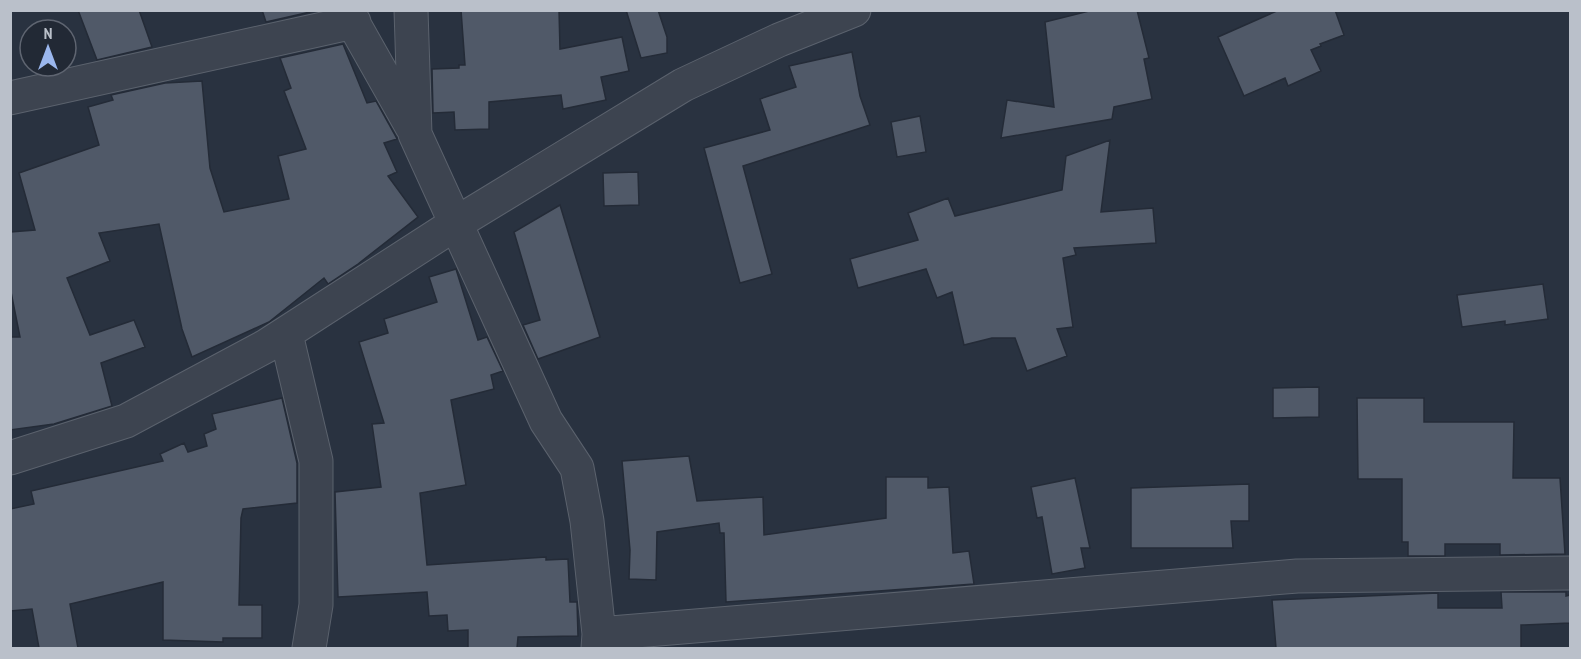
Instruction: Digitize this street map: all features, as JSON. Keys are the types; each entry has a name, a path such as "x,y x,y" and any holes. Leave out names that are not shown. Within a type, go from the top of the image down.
{"street":[{"path":"411,10 416,134"},
{"path":"10,459 126,421 286,334 455,224 683,85 779,40 854,10"},
{"path":"10,98 350,16 416,134 546,421 577,468 587,521 598,641 1297,576 1570,573"},
{"path":"286,334 316,461 316,605 309,648"}],"building":[{"path":"78,10 139,10 152,47 97,60"},
{"path":"262,10 319,10 266,22"},
{"path":"461,10 559,10 560,49 622,37 629,71 601,77 606,100 563,109 561,95 489,102 489,129 455,130 454,112 433,113 432,69 459,68 459,65 465,65"},
{"path":"626,10 658,10 667,37 667,53 641,58"},
{"path":"1093,10 1137,10 1149,58 1144,59 1152,99 1114,107 1112,119 1001,138 1007,100 1054,107 1045,22"},
{"path":"1279,10 1335,10 1344,35 1311,50 1321,71 1288,86 1285,78 1244,96 1218,37"},
{"path":"343,44 367,103 376,101 397,139 384,143 397,172 388,176 418,217 358,264 328,284 324,278 269,322 192,357 182,329 159,224 99,233 110,261 67,278 90,335 134,320 145,347 101,363 112,406 54,424 10,430 10,337 20,337 10,287 10,232 35,230 19,173 99,145 88,107 113,100 111,95 165,83 202,81 210,168 224,212 289,199 278,156 306,149 284,91 291,88 280,58"},
{"path":"852,52 860,96 870,125 743,166 772,274 740,283 704,148 770,130 760,99 796,87 789,66"},
{"path":"920,116 926,152 897,157 891,122"},
{"path":"1110,140 1101,212 1153,208 1156,243 1074,248 1076,255 1063,258 1073,327 1057,329 1067,356 1027,371 1015,338 992,338 964,345 952,292 937,298 926,269 858,288 850,259 918,240 908,213 948,198 955,216 1062,190 1066,156"},
{"path":"638,172 639,205 604,206 603,173"},
{"path":"560,205 600,337 538,359 523,325 540,320 514,232"},
{"path":"456,269 478,340 487,337 503,371 491,375 494,389 451,400 466,485 420,493 427,565 546,557 546,560 568,559 570,602 577,602 578,636 518,637 517,648 468,648 468,630 448,631 447,615 429,616 427,592 338,597 335,492 381,487 372,424 384,423 359,342 388,333 384,319 437,302 429,277"},
{"path":"1543,284 1548,319 1505,325 1505,321 1462,327 1457,295"},
{"path":"1319,387 1319,417 1273,418 1273,388"},
{"path":"282,398 297,463 297,503 243,509 241,518 239,605 262,605 262,638 223,638 223,642 163,640 163,582 70,604 78,648 39,648 32,609 10,611 10,509 34,504 31,491 163,461 160,454 184,443 188,452 207,446 204,434 216,429 212,414"},
{"path":"1357,398 1424,398 1424,422 1514,422 1513,478 1560,478 1565,554 1500,555 1500,544 1445,544 1445,556 1408,556 1408,542 1402,542 1402,479 1358,479"},
{"path":"689,456 697,501 763,497 764,535 886,518 886,477 928,477 928,488 949,487 953,553 969,551 974,584 726,602 724,533 720,533 719,523 657,532 656,580 629,579 630,550 622,461"},
{"path":"1075,478 1090,548 1081,548 1085,568 1052,574 1042,517 1037,518 1031,487"},
{"path":"1249,484 1249,521 1231,521 1233,548 1131,548 1131,488"},
{"path":"1501,592 1566,592 1566,596 1570,595 1570,623 1521,625 1521,648 1276,648 1272,600 1438,593 1438,608 1502,608"}]}
